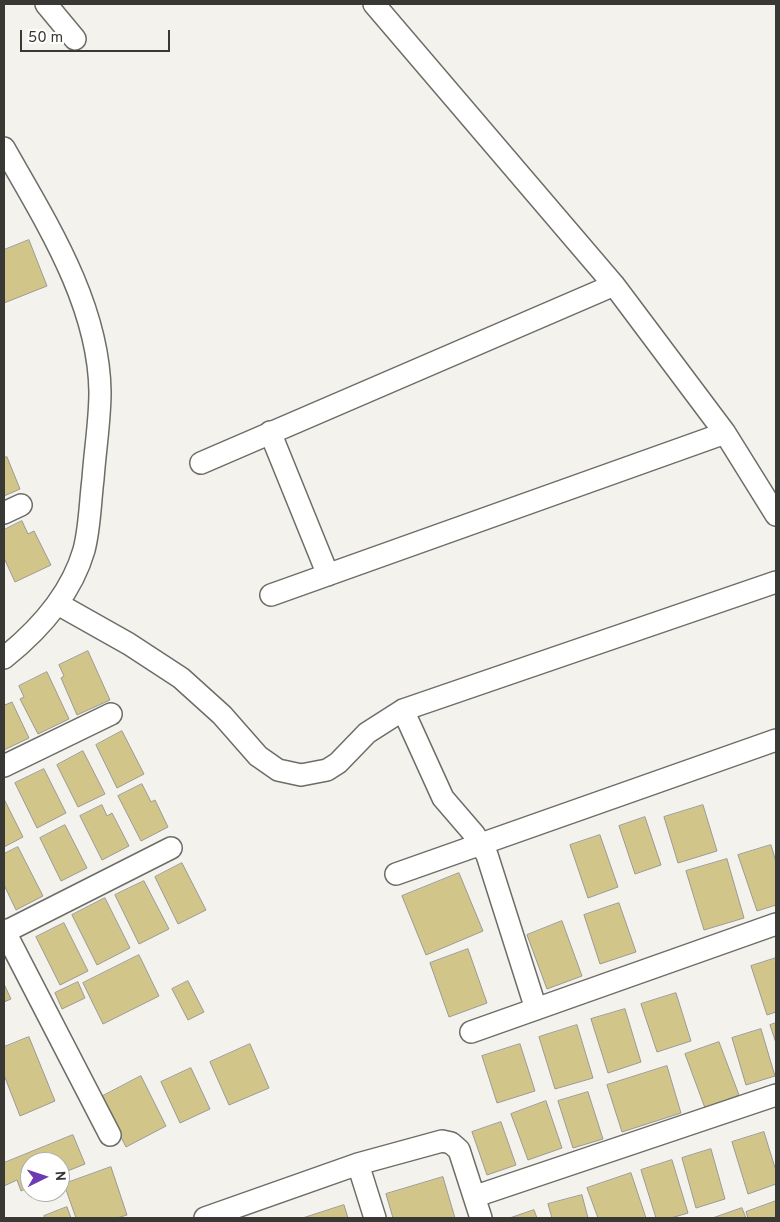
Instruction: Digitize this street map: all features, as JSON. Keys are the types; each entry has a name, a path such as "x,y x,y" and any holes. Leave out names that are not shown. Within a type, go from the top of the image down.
{"street":[{"path":"46,4 75,39"},
{"path":"374,4 614,285 725,433 776,515"},
{"path":"4,148 60,250 78,290 94,343 99,372 98,417 88,531 77,569 58,604 4,658"},
{"path":"201,463 614,285"},
{"path":"270,432 328,575"},
{"path":"271,595 725,433"},
{"path":"58,604 129,644 181,678 222,715 267,765 283,772 301,775 326,770 338,763 367,733 403,710 776,582"},
{"path":"403,710 443,798 482,845 492,867 536,1009"},
{"path":"4,766 111,714"},
{"path":"396,874 776,740"},
{"path":"110,1135 4,931 172,848"},
{"path":"472,1032 776,924"},
{"path":"476,1196 776,1095"},
{"path":"205,1218 358,1164 442,1141 451,1143 459,1150 476,1196 481,1218"},
{"path":"358,1164 375,1218"}],"building":[{"path":"29,240 47,286 4,303 4,250"},
{"path":"7,457 20,489 4,496 4,458"},
{"path":"22,521 28,534 34,531 51,565 15,582 4,558 4,530"},
{"path":"88,651 110,700 77,715 61,678 64,676 59,665"},
{"path":"47,672 69,719 38,734 20,699 24,697 19,686"},
{"path":"4,702 5,705 12,702 29,738 4,750"},
{"path":"122,731 144,774 117,788 96,745"},
{"path":"83,751 105,794 78,807 57,765"},
{"path":"44,769 66,813 37,828 15,783"},
{"path":"142,784 151,802 155,800 168,827 141,841 118,796"},
{"path":"4,799 23,837 4,847"},
{"path":"102,805 107,816 112,813 129,846 102,860 80,816"},
{"path":"703,805 717,851 678,863 664,817"},
{"path":"645,817 661,865 635,874 619,826"},
{"path":"65,825 87,868 61,881 40,838"},
{"path":"600,835 618,887 588,898 570,845"},
{"path":"771,845 776,862 776,905 757,911 738,855"},
{"path":"18,847 43,896 16,910 4,885 4,854"},
{"path":"727,859 744,918 704,930 686,871"},
{"path":"182,863 206,910 178,924 155,877"},
{"path":"459,873 483,931 426,955 402,896"},
{"path":"144,881 169,929 139,944 115,895"},
{"path":"105,898 130,948 97,965 72,915"},
{"path":"619,903 636,952 600,964 584,915"},
{"path":"562,921 582,976 547,989 527,935"},
{"path":"64,923 88,971 60,985 36,937"},
{"path":"468,949 487,1003 449,1017 430,963"},
{"path":"139,955 159,996 103,1024 83,983"},
{"path":"776,958 776,1012 767,1015 751,966"},
{"path":"188,981 204,1012 188,1020 172,989"},
{"path":"78,982 85,998 62,1009 55,993"},
{"path":"4,984 11,999 4,1002"},
{"path":"676,993 691,1041 657,1052 641,1004"},
{"path":"625,1009 641,1062 608,1073 591,1019"},
{"path":"776,1023 776,1043 770,1025"},
{"path":"577,1025 593,1078 555,1089 539,1037"},
{"path":"761,1029 775,1076 746,1085 732,1038"},
{"path":"29,1037 55,1101 20,1116 4,1075 4,1047"},
{"path":"719,1042 739,1095 705,1108 685,1054"},
{"path":"250,1044 269,1088 229,1105 210,1062"},
{"path":"520,1044 535,1091 497,1103 482,1056"},
{"path":"667,1066 681,1113 622,1132 607,1085"},
{"path":"191,1068 210,1109 180,1123 161,1082"},
{"path":"141,1076 166,1126 126,1147 101,1097"},
{"path":"588,1092 603,1139 573,1148 558,1101"},
{"path":"546,1101 562,1148 528,1160 511,1114"},
{"path":"501,1122 516,1165 487,1175 472,1132"},
{"path":"764,1132 776,1171 776,1184 748,1194 732,1142"},
{"path":"73,1135 85,1164 70,1170 70,1152 31,1152"},
{"path":"711,1149 725,1199 696,1208 682,1158"},
{"path":"20,1157 20,1188 17,1180 4,1186 4,1163"},
{"path":"672,1160 688,1213 671,1218 656,1218 641,1170"},
{"path":"111,1167 127,1215 117,1218 76,1218 70,1201 70,1182"},
{"path":"631,1173 646,1218 598,1218 587,1188"},
{"path":"443,1177 455,1218 393,1218 386,1194"},
{"path":"582,1195 588,1218 552,1218 548,1204"},
{"path":"776,1201 776,1218 748,1218 746,1212"},
{"path":"344,1205 348,1218 303,1218"},
{"path":"67,1207 71,1218 45,1218 44,1216"},
{"path":"742,1208 746,1218 713,1218"},
{"path":"534,1210 537,1218 510,1218"}]}
